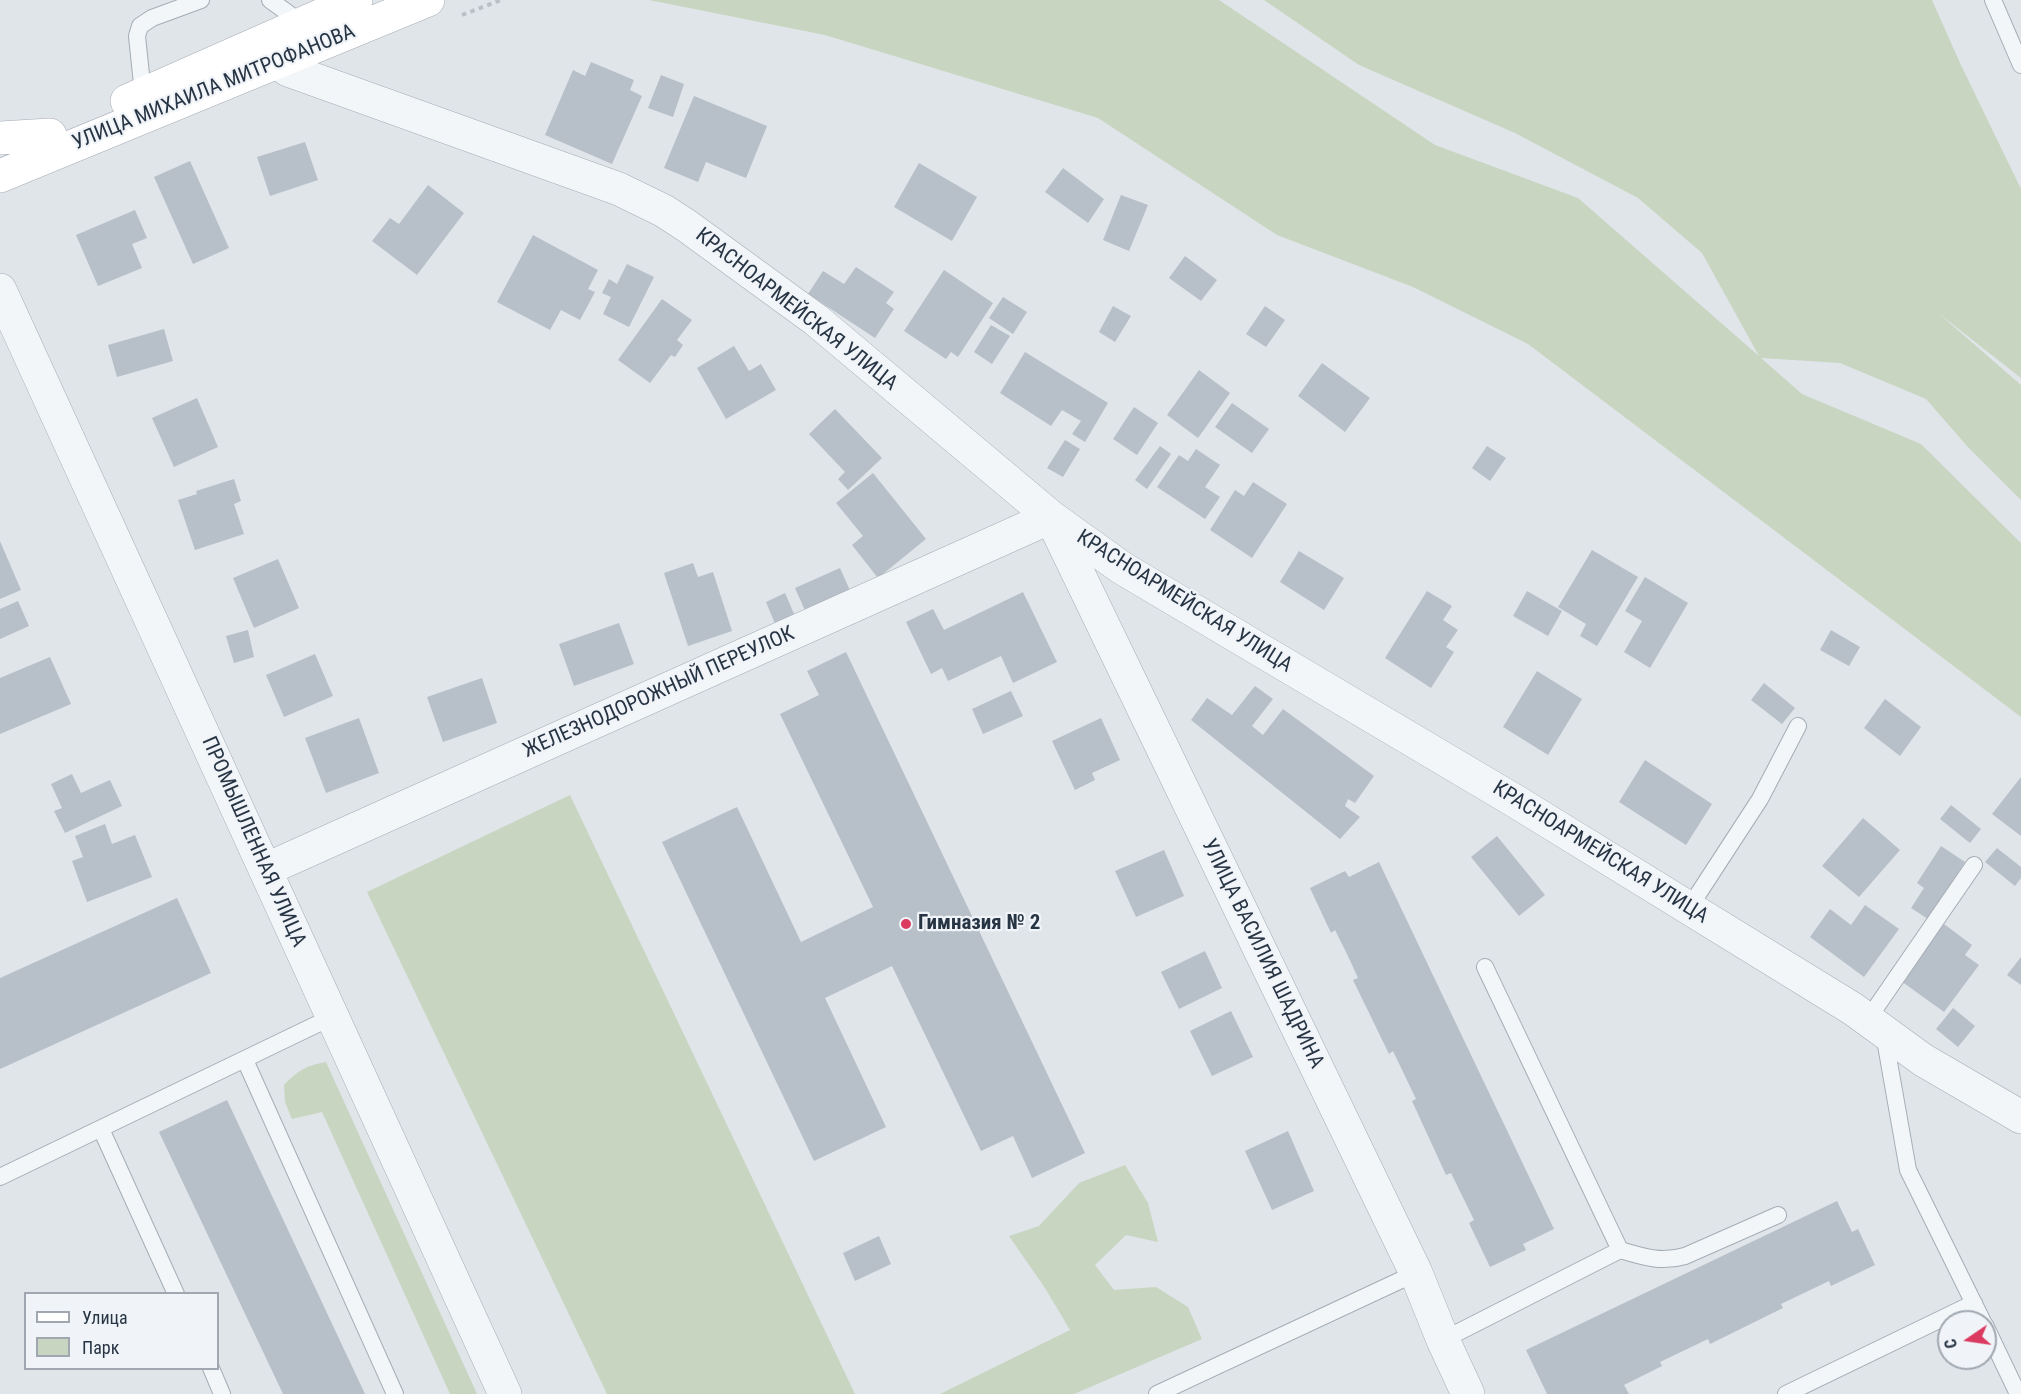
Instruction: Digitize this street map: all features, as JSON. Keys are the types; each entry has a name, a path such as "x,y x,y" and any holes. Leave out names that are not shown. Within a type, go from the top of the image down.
{"main road":[{"name":"УЛИЦА МИХАИЛА МИТРОФАНОВА","path":"0,176 274,51 303,24 357,0"},
{"name":"УЛИЦА МИХАИЛА МИТРОФАНОВА","path":"0,166 50,135 143,94 428,0"},
{"path":"0,138 50,135"}],"street":[{"name":"КРАСНОАРМЕЙСКАЯ УЛИЦА","path":"274,51 288,70 619,189 664,211 816,320 1051,517 1122,568 1515,801 1876,1025 1923,1060 2021,1117"},
{"name":"ПРОМЫШЛЕННАЯ УЛИЦА","path":"0,290 506,1394"},
{"name":"ЖЕЛЕЗНОДОРОЖНЫЙ ПЕРЕУЛОК","path":"267,869 1051,517"},
{"name":"УЛИЦА ВАСИЛИЯ ШАДРИНА","path":"1051,517 1416,1273 1468,1394"}],"lane":[{"path":"143,94 136,36 140,26 152,18 201,0"},
{"path":"270,0 303,24"},
{"path":"1993,0 2021,66"},
{"path":"1689,908 1760,799 1798,726"},
{"path":"1974,865 1876,1025 1908,1170 1977,1310"},
{"path":"1485,967 1620,1250"},
{"path":"0,1177 332,1017"},
{"path":"245,1060 395,1394"},
{"path":"101,1129 176,1292"},
{"path":"1443,1340 1620,1250 1651,1259 1671,1260 1778,1215"},
{"path":"1157,1394 1416,1273"},
{"path":"1785,1394 1974,1303"},
{"path":"1997,1351 2018,1394"},
{"path":"212,1370 222,1394"}],"green space":[{"path":"649,0 1219,0 1435,145 1578,198 1759,356 1702,253 1638,198 1515,133 1359,65 1264,0 1932,0 2021,189 2021,378 1937,312 2021,385 2021,500 1967,446 1926,399 1840,363 1761,358 1802,394 1921,444 2021,543 2021,717 1528,344 1413,287 1277,235 1098,118 825,35"},
{"path":"570,795 855,1394 607,1394 367,892"},
{"path":"326,1062 477,1394 450,1394 322,1112 292,1119 285,1102 284,1085 303,1069"},
{"path":"1125,1165 1148,1203 1158,1242 1126,1235 1095,1265 1114,1290 1156,1287 1188,1307 1202,1339 1074,1394 940,1394 1070,1330 1045,1288 1009,1236 1039,1226 1079,1183"}],"building":[{"path":"591,62 634,80 630,90 642,96 612,164 545,135 573,70 585,76"},
{"path":"661,75 684,84 673,117 648,108"},
{"path":"694,96 767,126 746,178 706,162 698,182 664,168"},
{"path":"305,142 318,180 270,196 257,157"},
{"path":"190,161 229,248 193,264 154,177"},
{"path":"919,163 977,197 952,241 894,207"},
{"path":"1063,168 1104,199 1088,223 1045,192"},
{"path":"428,185 464,213 417,275 372,241 390,218 399,224"},
{"path":"1121,195 1148,205 1129,251 1103,240"},
{"path":"135,210 147,238 132,244 142,268 98,286 76,235"},
{"path":"533,235 598,270 588,289 595,292 580,320 561,310 550,330 497,302"},
{"path":"1185,256 1217,280 1201,301 1169,278"},
{"path":"627,264 654,277 629,327 603,314 611,297 602,293 609,279 617,284"},
{"path":"856,267 894,292 886,303 894,309 875,338 808,294 823,271 844,284"},
{"path":"944,270 993,303 958,357 951,352 946,359 904,331"},
{"path":"1003,297 1027,312 1013,334 989,318"},
{"path":"662,299 692,320 677,340 683,345 675,357 671,355 650,383 618,360"},
{"path":"1113,306 1131,316 1115,342 1099,332"},
{"path":"1265,306 1285,320 1266,347 1246,334"},
{"path":"991,325 1010,336 992,364 974,352"},
{"path":"164,329 173,361 117,377 108,345"},
{"path":"734,346 749,371 761,364 776,390 726,419 697,368"},
{"path":"1025,352 1108,403 1085,442 1072,434 1081,421 1062,410 1051,426 1000,393"},
{"path":"1322,363 1370,398 1345,432 1298,396"},
{"path":"1199,370 1230,393 1198,438 1167,415"},
{"path":"197,398 218,447 174,467 152,418"},
{"path":"1232,403 1269,429 1252,453 1215,427"},
{"path":"1134,407 1158,423 1137,455 1113,439"},
{"path":"835,409 882,458 848,490 838,479 845,472 809,434"},
{"path":"1065,440 1080,449 1063,477 1047,468"},
{"path":"1160,446 1171,454 1147,489 1135,480"},
{"path":"1487,446 1506,458 1490,481 1472,468"},
{"path":"1196,449 1220,465 1205,487 1220,497 1205,519 1157,487 1179,455 1188,461"},
{"path":"873,473 926,539 878,578 852,545 863,536 836,503"},
{"path":"234,479 241,501 234,504 244,534 195,550 178,500 197,494 196,491"},
{"path":"1253,482 1287,504 1252,558 1210,530 1235,490 1244,496"},
{"path":"0,541 21,590 0,599"},
{"path":"1592,550 1638,577 1597,646 1580,636 1586,624 1558,607"},
{"path":"1299,551 1344,578 1324,610 1280,582"},
{"path":"278,559 299,608 254,628 233,578"},
{"path":"693,563 698,577 713,572 732,631 688,646 664,573"},
{"path":"840,568 852,595 807,615 795,588"},
{"path":"1645,577 1688,603 1650,668 1624,652 1642,621 1625,611"},
{"path":"1427,591 1452,606 1443,620 1458,630 1446,647 1454,652 1431,688 1385,658"},
{"path":"1527,591 1562,611 1548,636 1513,616"},
{"path":"1023,592 1057,662 1013,683 1001,656 948,681 942,668 931,674 906,622 933,609 944,630"},
{"path":"785,593 798,623 778,631 766,602"},
{"path":"18,601 29,626 0,639 0,609"},
{"path":"619,623 634,664 574,686 559,644"},
{"path":"248,630 254,657 234,663 226,636"},
{"path":"1831,630 1860,647 1849,666 1820,650"},
{"name":"Гимназия № 2","path":"846,652 1085,1153 1032,1178 1013,1136 981,1151 892,966 825,998 886,1127 814,1161 662,842 737,807 801,942 873,907 780,714 819,695 807,671"},
{"path":"315,654 333,696 284,717 266,675"},
{"path":"50,657 71,704 0,734 0,678"},
{"path":"1537,671 1582,699 1548,755 1503,727"},
{"path":"482,678 497,723 443,742 427,697"},
{"path":"1764,683 1795,708 1782,724 1751,700"},
{"path":"1255,686 1273,699 1252,726 1263,735 1283,709 1374,776 1355,803 1348,799 1345,806 1360,817 1340,839 1191,720 1207,698 1232,715"},
{"path":"1011,691 1023,716 983,734 972,709"},
{"path":"1885,699 1921,727 1900,756 1864,728"},
{"path":"359,718 379,773 326,793 305,738"},
{"path":"1101,718 1120,760 1092,773 1095,780 1075,790 1052,741"},
{"path":"1645,760 1712,804 1686,845 1619,802"},
{"path":"72,774 81,793 110,780 122,806 65,833 54,811 62,808 51,784"},
{"path":"2021,777 2021,836 1992,814"},
{"path":"1951,805 1981,829 1970,843 1940,819"},
{"path":"1863,818 1900,850 1859,897 1822,866"},
{"path":"105,824 112,844 135,835 152,877 87,902 72,861 83,857 75,836"},
{"path":"1497,836 1545,895 1519,916 1471,857"},
{"path":"1941,846 1965,862 1928,919 1911,908 1924,888 1917,883"},
{"path":"1997,848 2021,867 2021,878 2015,886 1985,862"},
{"path":"1164,850 1184,896 1136,917 1115,871"},
{"path":"1379,862 1554,1229 1523,1244 1526,1250 1490,1267 1469,1223 1474,1220 1451,1173 1446,1175 1412,1101 1416,1099 1393,1051 1389,1054 1353,980 1358,978 1347,954 1335,930 1331,933 1310,888 1345,871 1349,877"},
{"path":"177,898 211,973 0,1069 0,978"},
{"path":"1865,905 1899,929 1864,977 1810,937 1830,909 1851,925"},
{"path":"1944,924 1972,945 1965,955 1979,965 1944,1012 1901,981"},
{"path":"1205,951 1222,988 1179,1009 1161,972"},
{"path":"2021,957 2021,985 2007,975"},
{"path":"1953,1008 1975,1026 1958,1047 1936,1029"},
{"path":"1231,1011 1253,1057 1212,1076 1190,1031"},
{"path":"227,1100 365,1394 283,1394 159,1132"},
{"path":"1288,1131 1314,1191 1272,1210 1245,1151"},
{"path":"1837,1201 1852,1232 1858,1229 1875,1265 1831,1286 1829,1281 1781,1304 1783,1308 1710,1344 1708,1339 1660,1362 1662,1366 1624,1385 1629,1394 1547,1394 1526,1350"},
{"path":"879,1236 891,1264 855,1281 843,1253"}],"place":[{"name":"Гимназия № 2","path":"906,924"}]}
